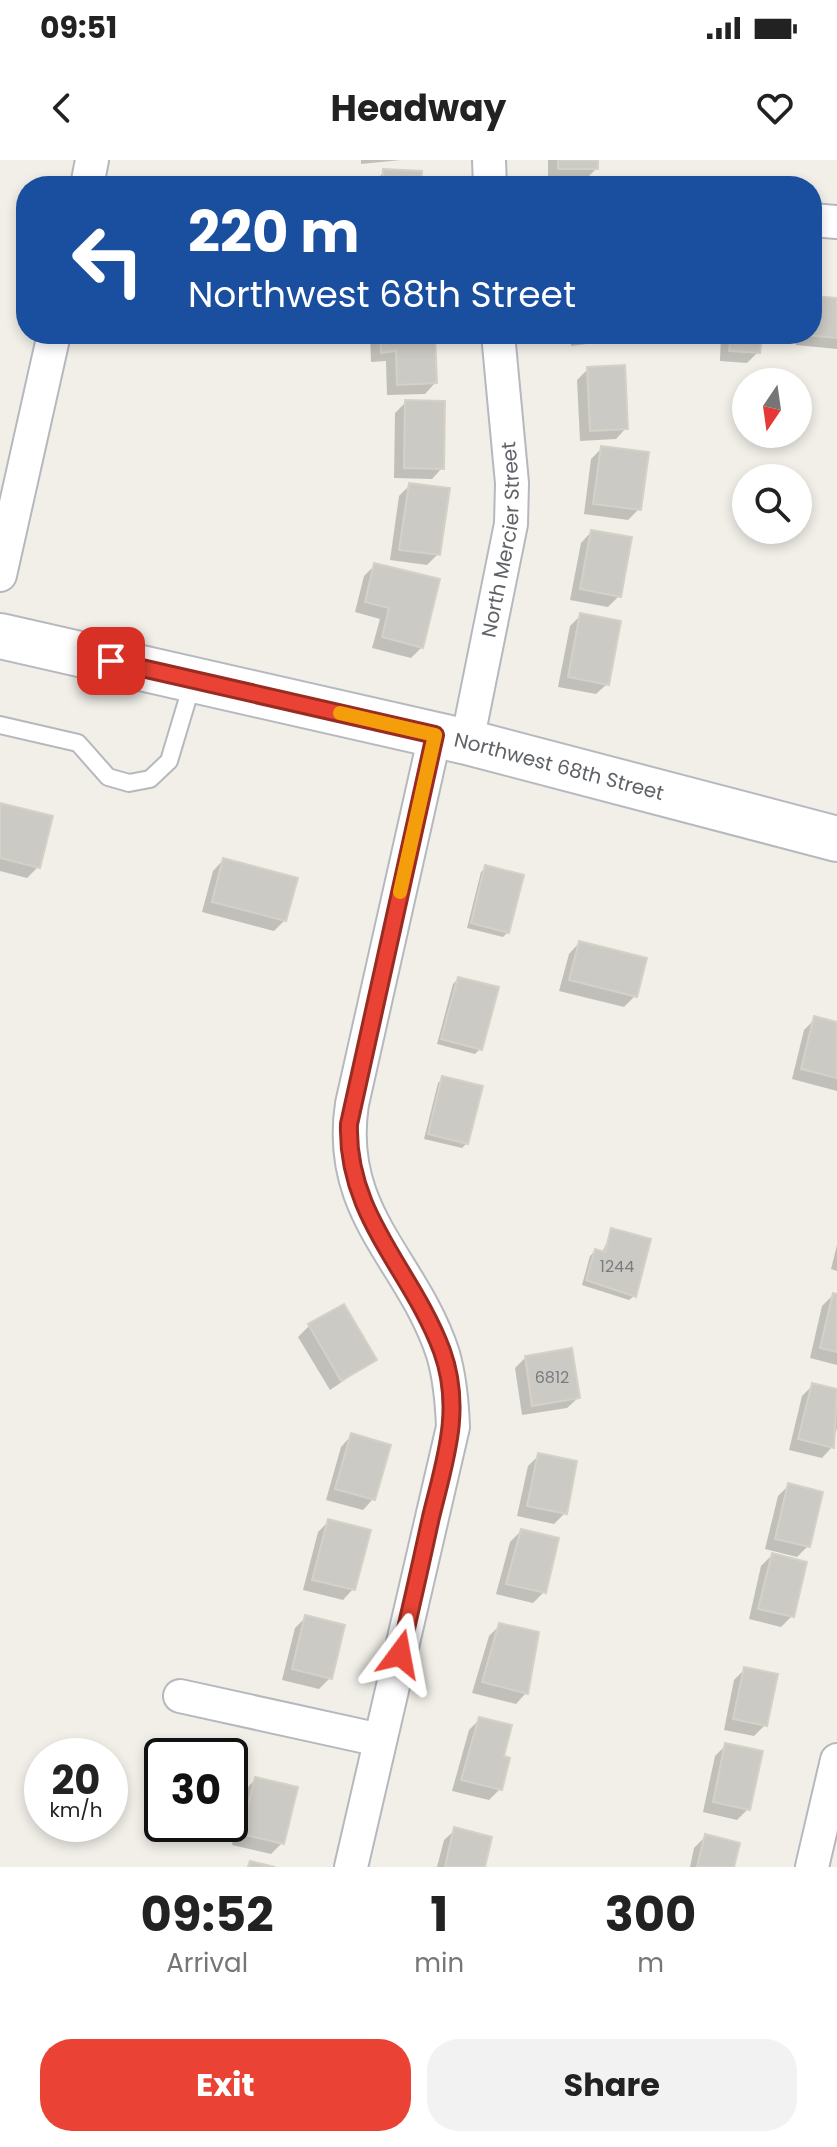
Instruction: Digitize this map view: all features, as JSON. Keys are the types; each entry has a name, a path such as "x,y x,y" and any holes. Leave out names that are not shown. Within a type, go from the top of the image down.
{"main road":[{"name":"Northwest 68th Street","path":"0,636 451,738 837,839"}],"street":[{"path":"0,575 52,344"},
{"name":"North Mercier Street","path":"351,1867 453,1427 451,1389 434,1333 360,1200 350,1163 349,1124 511,524 512,483 499,344"},
{"path":"180,1696 380,1740"},
{"path":"812,1867 837,1760"}],"lane":[{"path":"0,725 78,743 108,777 129,783 150,779 169,761 194,680"}],"building":[{"path":"558,160 598,160 598,169 558,169"},
{"path":"383,169 422,171 422,176 383,176"},
{"path":"822,297 837,298 837,338 822,337"},
{"path":"381,344 435,344 437,383 397,385 396,351 381,353"},
{"path":"730,344 761,344 760,353 729,351"},
{"path":"625,365 628,429 590,431 587,367"},
{"path":"405,400 445,401 444,469 404,468"},
{"path":"601,446 649,452 641,510 593,504"},
{"path":"409,483 450,488 440,555 399,550"},
{"path":"591,530 632,537 621,597 580,589"},
{"path":"374,563 440,579 423,648 382,637 389,608 365,602"},
{"path":"580,613 621,621 609,685 568,677"},
{"path":"0,803 53,816 40,868 0,858"},
{"path":"223,858 298,878 286,921 212,902"},
{"path":"485,865 524,875 509,933 471,923"},
{"path":"579,941 647,958 637,997 569,980"},
{"path":"458,977 499,987 482,1050 441,1039"},
{"path":"814,1016 837,1022 837,1078 801,1069"},
{"path":"442,1076 483,1086 468,1144 428,1134"},
{"path":"611,1228 651,1239 636,1297 586,1280 595,1249 605,1252"},
{"path":"833,1293 837,1294 837,1352 820,1348"},
{"path":"344,1304 377,1360 341,1381 308,1324"},
{"path":"572,1348 580,1398 532,1406 525,1356"},
{"path":"812,1383 837,1389 834,1448 798,1439"},
{"path":"351,1433 391,1445 375,1500 335,1489"},
{"path":"538,1453 577,1461 567,1514 527,1506"},
{"path":"788,1483 823,1492 810,1547 775,1539"},
{"path":"328,1519 371,1530 355,1590 312,1580"},
{"path":"521,1529 559,1538 546,1593 506,1584"},
{"path":"772,1553 807,1562 794,1617 758,1609"},
{"path":"305,1615 345,1625 332,1679 292,1669"},
{"path":"499,1623 539,1632 528,1694 482,1682"},
{"path":"744,1667 778,1674 767,1726 733,1719"},
{"path":"479,1717 512,1725 504,1756 510,1758 502,1790 461,1780"},
{"path":"725,1743 763,1751 750,1810 713,1802"},
{"path":"255,1777 298,1787 284,1844 248,1836 248,1806"},
{"path":"454,1827 492,1837 485,1867 445,1867"},
{"path":"705,1834 740,1843 734,1867 697,1867"},
{"path":"250,1861 275,1867 248,1867"}],"slow traffic":[{"path":"340,713 435,735 400,892"}],"route":[{"path":"111,661 435,735 352,1104 348,1143 360,1200 434,1333 451,1389 453,1427 400,1654"}]}
